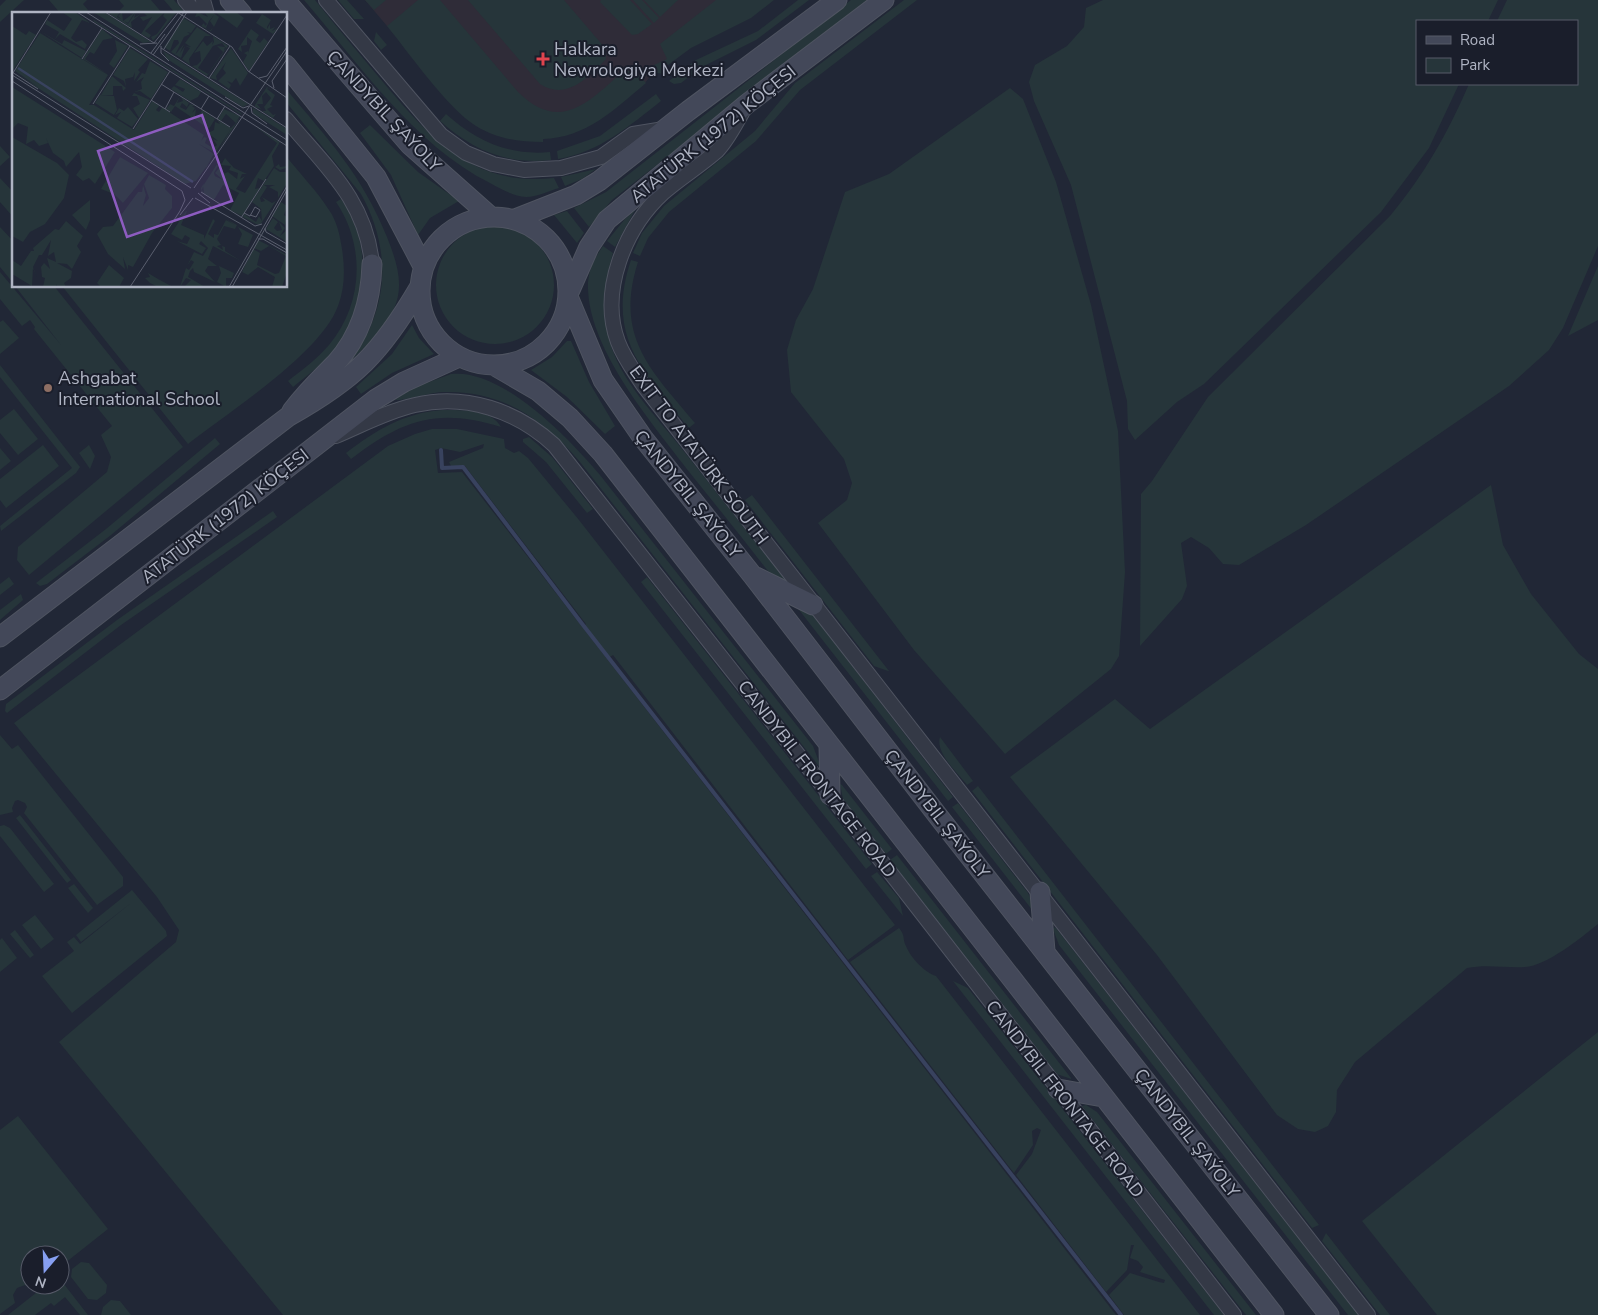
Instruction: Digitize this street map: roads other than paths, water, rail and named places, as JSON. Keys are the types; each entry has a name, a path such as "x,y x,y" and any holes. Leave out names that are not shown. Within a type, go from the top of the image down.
{"main road":[{"path":"230,0 240,12"},
{"name":"ÇANDYBIL ŞAÝOLY","path":"285,0 410,145 490,216"},
{"name":"ATATÜRK (1972) KÖÇESI","path":"515,219 586,190 664,129 837,0"},
{"name":"ATATÜRK (1972) KÖÇESI","path":"569,295 589,247 607,220 748,103 884,0"},
{"path":"288,67 376,177 423,266"},
{"path":"490,216 515,219 532,226 548,238 560,254 567,271 569,295 564,320 552,338 542,348 516,362 495,366 476,363 459,357 442,344 430,328 422,309 419,288 423,266 434,247 449,231 468,220 490,216"},
{"path":"289,416 308,389 340,357 356,333 368,304 372,264"},
{"path":"0,637 289,416 328,394 360,369 388,337 419,288"},
{"name":"ÇANDYBIL ŞAÝOLY","path":"569,295 603,380 623,411 1329,1315"},
{"name":"ATATÜRK (1972) KÖÇESI","path":"0,690 319,443 388,392 459,357"},
{"path":"495,366 544,396 570,418 603,454 1274,1315"},
{"path":"753,576 814,605"},
{"path":"829,744 830,796"},
{"path":"1040,892 1045,951"},
{"path":"1058,1089 1103,1097"}],"street":[{"path":"185,0 196,12"},
{"path":"326,0 441,135 466,152 485,161 524,170 561,168 601,156 633,134 664,129"},
{"name":"EXIT TO ATATÜRK SOUTH","path":"748,103 718,150 663,193 630,237 615,281 612,299 614,322 618,342 643,385 814,605"},
{"path":"288,121 355,203 365,227 372,264"},
{"name":"CANDYBIL FRONTAGE ROAD","path":"319,443 399,409 436,402 472,403 486,406 510,414 540,432 564,458 830,796 1234,1315"},
{"path":"814,605 955,788 1040,892 1368,1315"}],"waterway":[{"path":"441,450 442,468 463,467 583,625 1121,1315"}],"place":[{"name":"Halkara Newrologiya Merkezi","path":"543,59"},
{"name":"Ashgabat International School","path":"48,388"}]}
